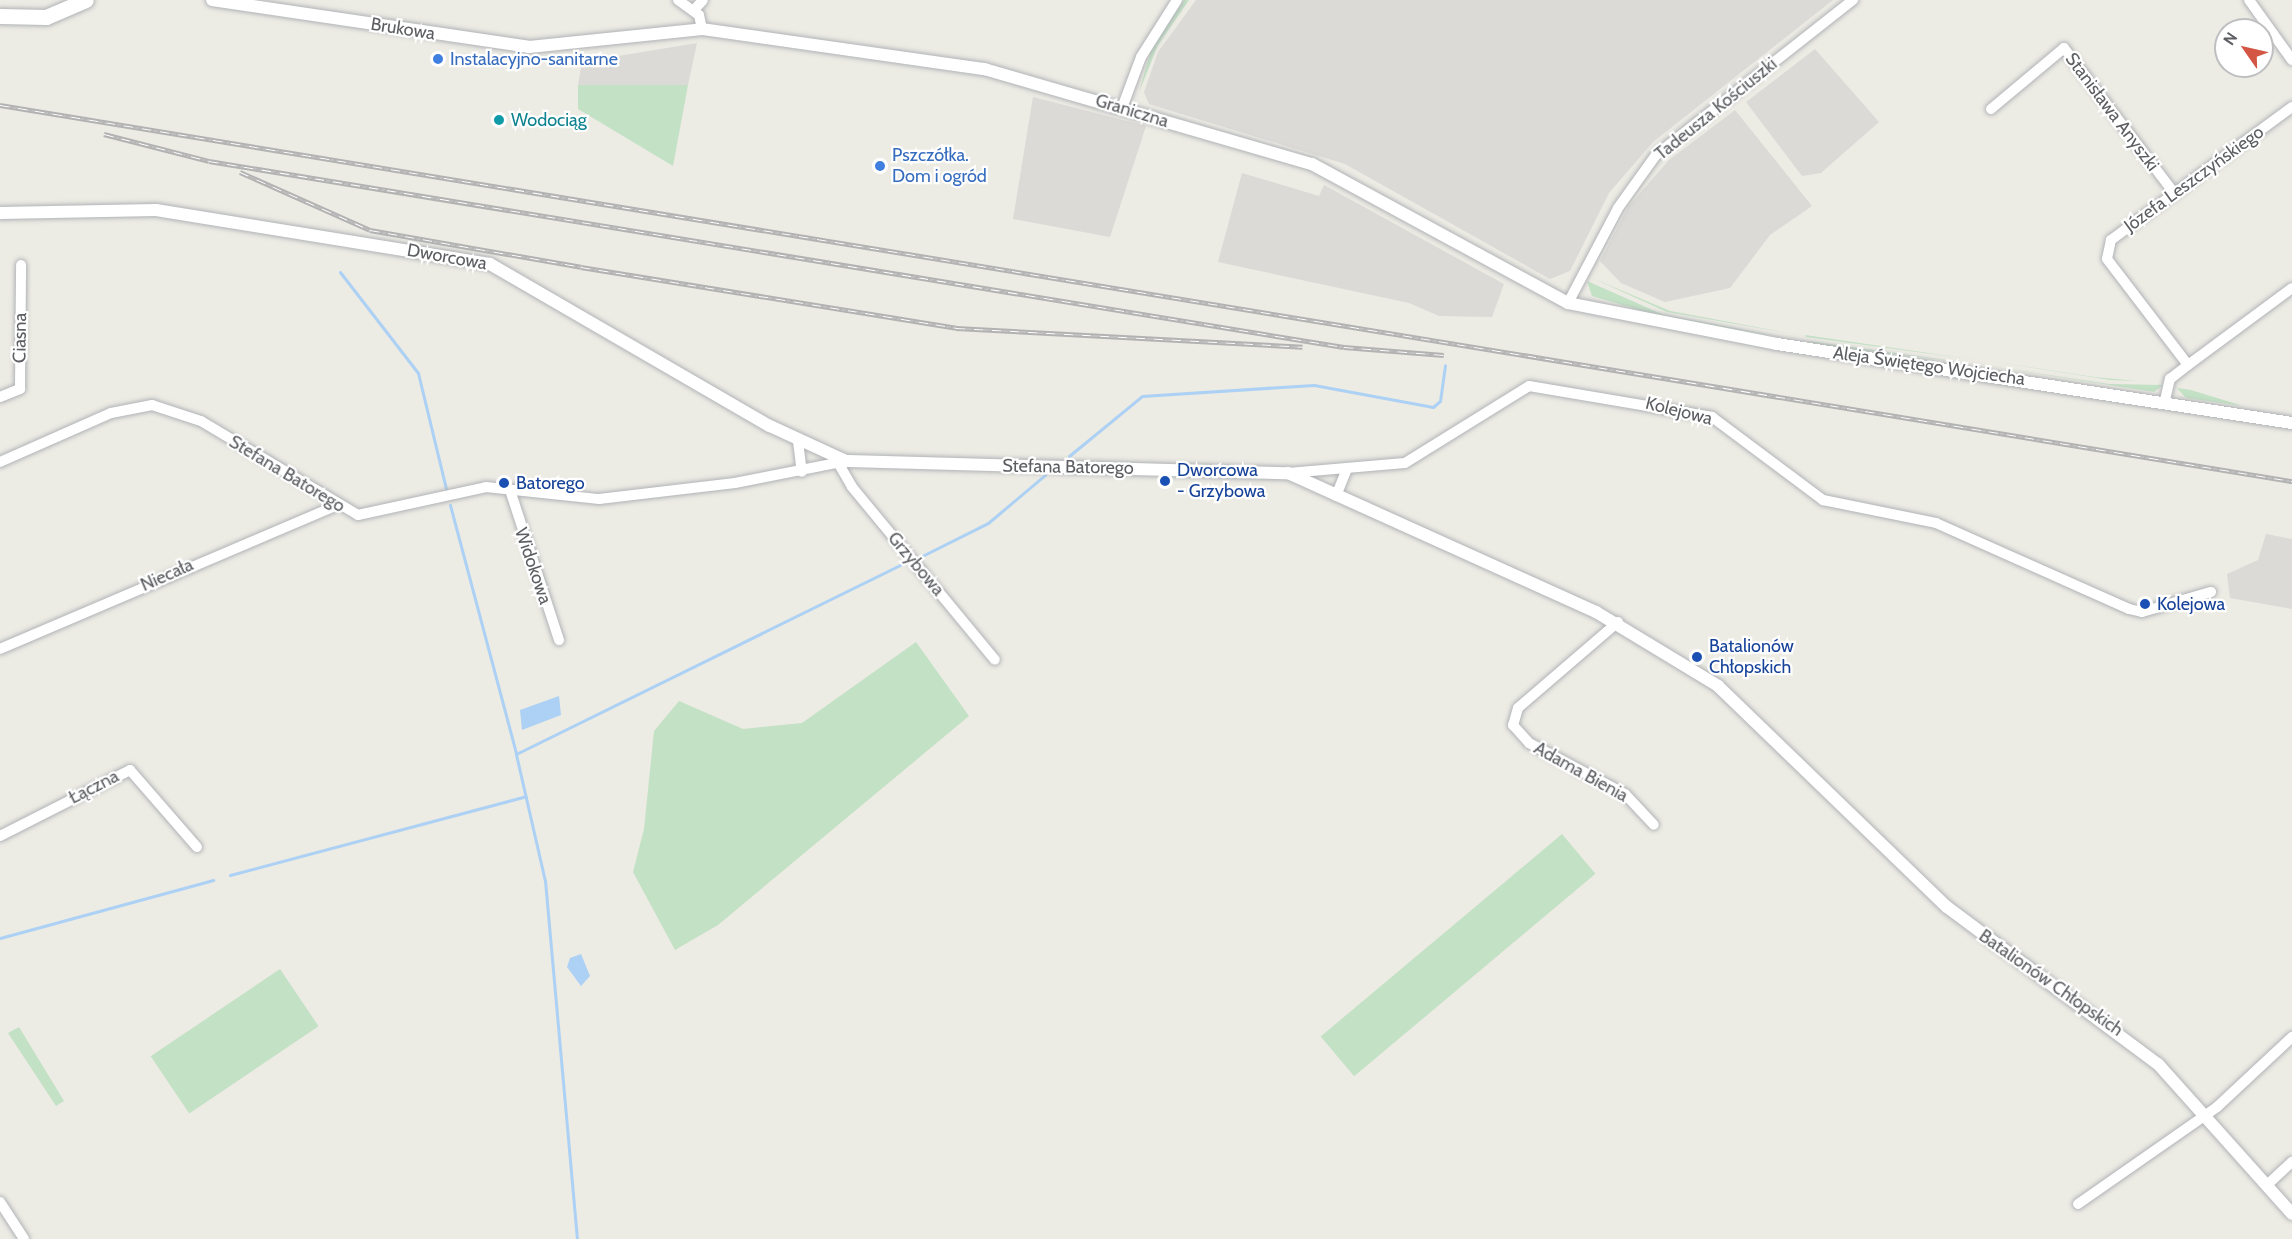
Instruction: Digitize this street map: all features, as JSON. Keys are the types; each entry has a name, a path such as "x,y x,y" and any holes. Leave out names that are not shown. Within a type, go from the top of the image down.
{"main road":[{"path":"0,16 86,0"}],"street":[{"name":"Brukowa","path":"212,0 529,47 702,29"},
{"path":"678,0 694,10 702,29"},
{"path":"694,10 704,0"},
{"path":"1122,108 1141,57 1177,0"},
{"name":"Tadeusza Kościuszki","path":"1568,303 1618,207 1656,155 1853,0"},
{"path":"2249,0 2292,60"},
{"name":"Graniczna","path":"702,29 984,69 1312,164 1568,303"},
{"name":"Stanisława Anyszki","path":"1991,109 2064,48 2175,194"},
{"name":"Józefa Leszczyńskiego","path":"2188,364 2107,258 2111,240 2292,107"},
{"name":"Dworcowa","path":"0,213 156,210 490,264 798,441 843,463"},
{"name":"Ciasna","path":"0,397 20,389 21,265"},
{"path":"2165,400 2170,379 2292,288"},
{"name":"Aleja Świętego Wojciecha","path":"1568,303 1777,344 2165,400 2292,423"},
{"name":"Stefana Batorego","path":"0,462 111,413 152,405 201,421 335,506 358,515 486,488 599,499 802,472 843,463 1288,473 1299,468 1347,469 1405,463 1529,386"},
{"name":"Kolejowa","path":"1529,386 1712,417 1823,500 1936,523 2129,609 2142,612 2211,592"},
{"path":"798,441 802,472"},
{"name":"Grzybowa","path":"843,463 852,487 995,660"},
{"path":"1336,496 1347,469"},
{"name":"Batalionów Chłopskich","path":"1288,473 1618,622 1742,704 1914,878 2008,954 2116,1028 2205,1112 2292,1214"},
{"name":"Widokowa","path":"510,490 558,640"},
{"name":"Niecała","path":"0,649 335,506"},
{"name":"Adama Bienia","path":"1618,622 1518,708 1512,725 1529,743 1625,794 1654,825"},
{"name":"Łączna","path":"0,836 130,770 197,847"},
{"path":"2078,1204 2205,1112 2217,1107 2292,1037"},
{"path":"2268,1185 2292,1162"},
{"path":"0,1202 24,1239"}],"shaded area":[{"path":"1196,0 1833,0 1653,142 1609,193 1570,271 1550,279 1345,164 1149,104 1144,92 1158,52"},
{"path":"697,43 688,85 578,85 582,62"},
{"path":"1815,49 1879,122 1821,173 1802,176 1746,102"},
{"path":"1033,97 1146,126 1110,237 1013,219"},
{"path":"1735,110 1812,206 1770,235 1730,288 1665,302 1621,283 1600,261 1628,207 1669,160"},
{"path":"1242,173 1319,196 1324,185 1504,284 1492,317 1439,316 1409,303 1218,262"},
{"path":"2266,534 2292,539 2292,609 2230,598 2227,574 2258,560"}],"green space":[{"path":"1184,0 1189,0 1158,45 1139,92 1151,50"},
{"path":"578,85 688,85 673,166 578,109"},
{"path":"1592,278 1670,311 1793,334 1667,312"},
{"path":"1587,281 1664,315 1789,338 1663,317 1592,296"},
{"path":"1805,335 1976,360 1806,337"},
{"path":"1808,341 1975,364 1815,344"},
{"path":"1983,360 2094,377 2137,381 2110,380"},
{"path":"1982,365 2109,384 2163,385 2154,392"},
{"path":"2177,388 2191,390 2243,406 2186,398"},
{"path":"916,642 969,716 718,925 675,950 633,872 644,829 654,731 679,701 743,729 802,723"},
{"path":"1562,834 1595,874 1354,1076 1321,1036"},
{"path":"280,969 319,1026 189,1113 151,1056"},
{"path":"19,1027 64,1101 56,1106 8,1033"}],"water":[{"path":"559,696 561,715 522,730 520,710"},
{"path":"581,954 590,976 581,986 567,967 570,958"}],"waterway":[{"path":"340,272 418,373 446,489"},
{"path":"1069,456 1142,396 1314,385 1433,407 1440,401 1445,365"},
{"path":"918,558 988,523 1045,475"},
{"path":"450,505 516,753"},
{"path":"577,1239 545,881 516,754 904,563"},
{"path":"230,875 526,796"},
{"path":"0,938 213,880"}],"railway":[{"path":"0,105 2292,481"},
{"path":"104,134 209,161 1344,347 1444,355"},
{"path":"240,172 370,230 581,267 956,328 1302,347"}],"place":[{"name":"Instalacyjno-sanitarne","path":"438,59"},
{"name":"Wodociąg","path":"499,120"},
{"name":"Pszczółka. Dom i ogród","path":"880,166"},
{"name":"Dworcowa - Grzybowa","path":"1165,481"},
{"name":"Batorego","path":"504,483"},
{"name":"Kolejowa","path":"2145,604"},
{"name":"Batalionów Chłopskich","path":"1697,657"}]}
